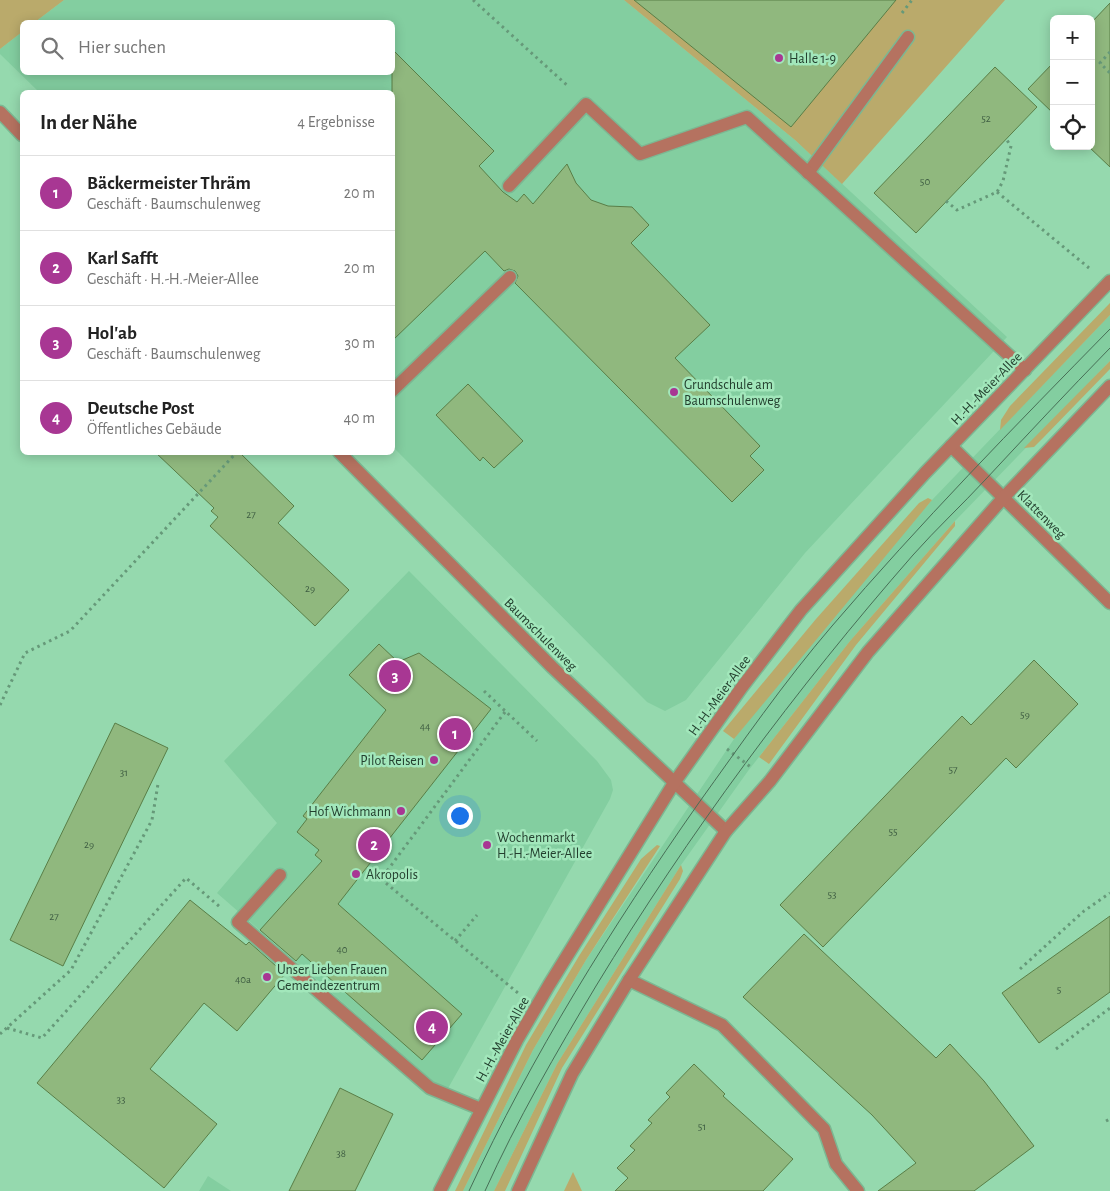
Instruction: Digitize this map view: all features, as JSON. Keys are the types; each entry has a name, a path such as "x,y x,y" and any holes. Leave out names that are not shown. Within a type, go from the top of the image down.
{"street":[{"path":"808,173 908,37"},
{"path":"509,186 586,104 640,154 747,117 1024,370"},
{"path":"0,112 20,133"},
{"path":"395,389 510,278"},
{"name":"H.-H.-Meier-Allee","path":"440,1191 481,1109 536,1008 674,783 742,687 801,610 951,446 1109,282"},
{"path":"518,1191 572,1074 629,980 726,831 770,781 868,652 1004,497 1110,386"},
{"name":"Klattenweg","path":"951,446 1110,603"},
{"name":"Baumschulenweg","path":"342,455 552,667 726,831"},
{"path":"280,874 238,922 430,1088 481,1109"},
{"path":"629,980 722,1025 824,1129 836,1164 858,1191"}],"path":[{"path":"473,0 586,104"},
{"path":"897,19 912,0"},
{"path":"1110,52 1100,63 1110,73"},
{"path":"946,201 957,210 997,192 1003,182 1010,146 1006,139"},
{"path":"997,192 1109,282"},
{"path":"0,705 25,653 70,631 234,455"},
{"path":"484,691 536,741"},
{"path":"506,712 381,879 536,1008"},
{"path":"727,750 753,768"},
{"path":"0,1034 71,970 152,820 158,784"},
{"path":"7,1028 42,1038 186,878 238,922"},
{"path":"1020,969 1084,911 1110,893"},
{"path":"455,941 477,914"},
{"path":"1056,1049 1110,1008"}],"shaded area":[{"path":"0,0 64,0 38,20 20,20 20,34 0,49"},
{"name":"Grundschule am Baumschulenweg","path":"64,0 624,0 795,140 1007,337 805,553 686,700 665,711 647,702 395,449 395,90 37,90 22,75 395,75 395,20 38,20"},
{"path":"624,0 1005,0 842,184 795,140"},
{"name":"Grundschule am Baumschulenweg","path":"20,34 20,73 0,54 0,49"},
{"path":"1110,303 1110,315 1000,430 1001,420 1010,406"},
{"path":"1110,315 1110,361 955,521 850,641 748,771 681,865 557,1064 494,1191 463,1191 533,1050 586,960 734,739 824,624 932,500"},
{"path":"1110,361 1110,369 1043,438 1034,447 1024,448"},
{"path":"928,498 932,500 734,739 723,731 816,619 919,503"},
{"path":"955,521 955,526 856,645 769,764 759,757 850,641"},
{"path":"409,571 597,761 611,780 613,790 610,799 446,1092 217,893 277,823 224,761"},
{"path":"657,845 660,846 586,960 533,1050 463,1191 455,1191 526,1045 579,956 641,859"},
{"path":"681,865 683,871 680,879 562,1068 505,1191 494,1191 557,1064"},
{"path":"573,1172 582,1191 564,1191"},
{"path":"208,1176 231,1191 199,1191"}],"building":[{"name":"Halle 1-9","path":"634,0 896,0 791,127"},
{"path":"1110,3 1110,167 1092,150 1095,150 1095,19"},
{"path":"395,52 494,151 479,166 503,192 517,202 524,194 533,204 567,164 576,183 591,200 608,206 632,207 649,225 631,243 710,325 675,358 760,446 750,456 764,470 732,502 515,283 518,276 515,271 509,269 504,271 485,251 395,338 395,90 392,90 392,75 395,75"},
{"path":"1050,66 1050,110 1028,89"},
{"path":"995,67 1037,107 916,233 874,193"},
{"path":"468,384 523,441 494,468 483,457 480,461 436,415"},
{"path":"158,455 242,455 294,506 278,523 349,590 315,626 210,526 218,517 211,511 214,508"},
{"path":"379,644 398,662 419,653 491,709 338,904 462,1014 422,1060 302,954 296,961 260,930 322,861 315,855 319,850 297,832 307,819 303,816 386,710 349,675"},
{"path":"1034,660 1078,704 1016,768 1006,758 823,947 780,905 962,716 971,725"},
{"path":"115,723 168,748 63,966 10,940"},
{"path":"190,900 246,945 249,942 285,974 237,1031 204,1003 150,1069 217,1124 164,1188 37,1083"},
{"path":"1110,916 1110,992 1039,1043 1002,993"},
{"path":"804,934 936,1058 950,1044 984,1081 1034,1146 974,1191 878,1191 916,1163 872,1115 743,997"},
{"path":"694,1064 725,1094 723,1096 793,1159 763,1191 615,1191 628,1178 617,1168 635,1150 630,1146 652,1123 648,1120 670,1097 666,1093"},
{"path":"340,1088 393,1114 355,1191 289,1191"}],"tram line":[{"path":"469,1191 519,1090 604,945 666,850 763,714 814,647 899,550 1003,438 1110,329"},
{"path":"485,1191 552,1062 631,929 706,818 785,710 913,555 1110,348"}],"place":[{"name":"Halle 1-9","path":"779,58"},
{"name":"Grundschule am Baumschulenweg","path":"674,392"},
{"name":"Hol'ab","path":"395,676"},
{"name":"Bäckermeister Thräm","path":"455,734"},
{"name":"Pilot Reisen","path":"434,760"},
{"name":"Hof Wichmann","path":"401,811"},
{"name":"Karl Safft","path":"374,845"},
{"name":"Wochenmarkt H.-H.-Meier-Allee","path":"487,845"},
{"name":"Akropolis","path":"356,874"},
{"name":"Unser Lieben Frauen Gemeindezentrum","path":"267,977"},
{"name":"Deutsche Post","path":"432,1027"}]}
